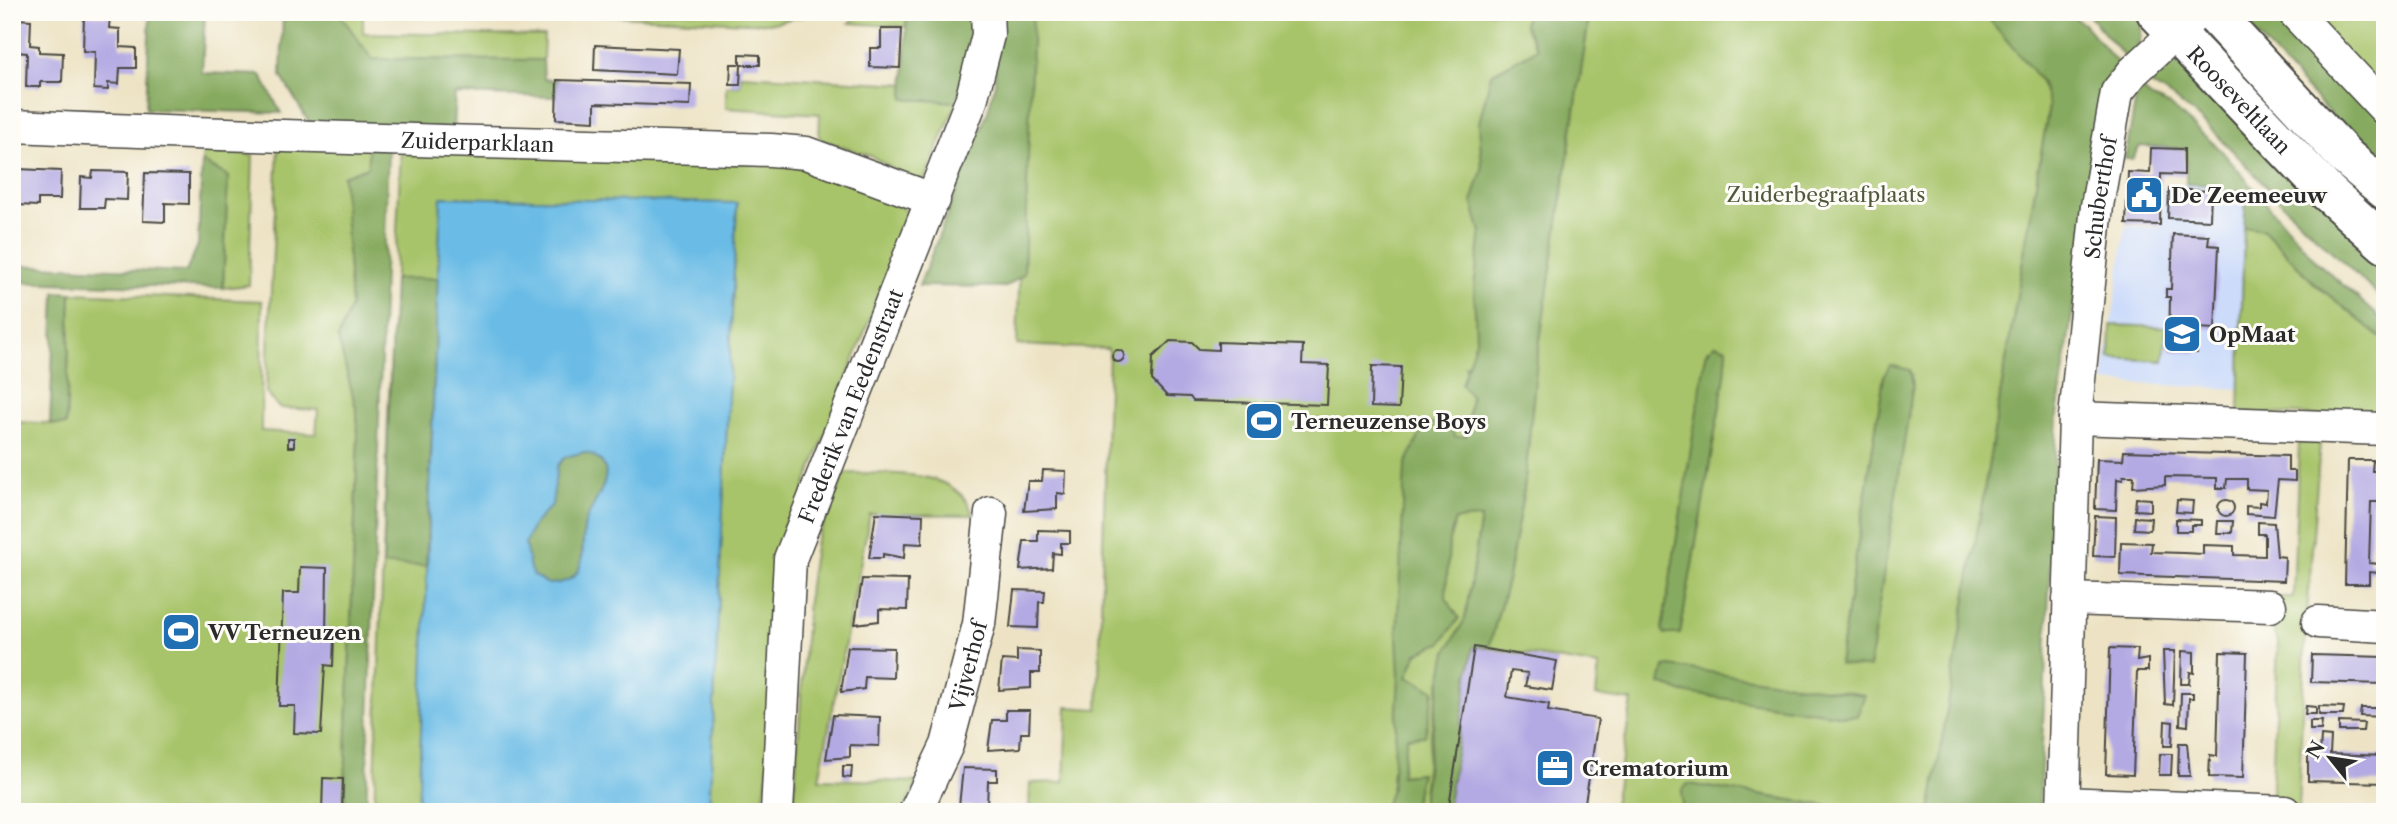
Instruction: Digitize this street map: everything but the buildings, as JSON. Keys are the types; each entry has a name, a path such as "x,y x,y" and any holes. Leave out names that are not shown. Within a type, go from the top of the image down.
{"main road":[{"name":"Rooseveltlaan","path":"2212,12 2346,157 2385,190"},
{"name":"Rooseveltlaan","path":"2176,19 2324,189 2385,244"}],"street":[{"name":"Frederik van Eedenstraat","path":"777,812 790,559 971,101 988,35 987,12"},
{"path":"2294,12 2385,109"},
{"name":"Schuberthof","path":"2063,807 2075,418 2097,206 2117,92 2176,19"},
{"name":"Zuiderparklaan","path":"12,126 267,138 393,138 771,150 806,153 934,200"},
{"path":"2075,418 2385,429"},
{"name":"Vijverhof","path":"915,812 947,745 979,624 991,513"},
{"path":"2069,599 2270,606"},
{"path":"2318,622 2385,626"},
{"path":"2063,807 2285,812"}],"shaded area":[{"path":"2186,184 2216,185 2216,193 2232,194 2238,189 2246,197 2240,389 2103,382 2126,226 2161,228 2163,187"}],"green space":[{"path":"150,12 205,12 202,73 261,75 281,113 146,109"},
{"path":"283,12 338,12 372,59 543,60 544,79 557,80 555,97 455,94 453,129 310,124 281,76"},
{"path":"338,12 363,12 363,33 544,36 543,60 372,59"},
{"path":"542,12 803,12 803,16 774,23 747,23"},
{"path":"864,12 907,12 906,27 849,23"},
{"path":"907,12 977,12 957,102 904,99"},
{"path":"996,12 1033,12 1024,274 1006,287 919,286 988,111 995,83"},
{"name":"Terneuzense Boys","path":"1029,12 1534,12 1537,49 1499,366 1465,365 1471,397 1466,437 1454,437 1452,425 1426,424 1389,812 1029,812 1030,783 1064,782 1067,707 1098,709 1109,352 1108,349 1017,345"},
{"path":"1527,12 1590,12 1537,360 1524,489 1508,577 1489,648 1473,647 1447,812 1421,812 1447,651 1465,619 1481,518 1455,520 1449,541 1446,598 1459,618 1441,643 1417,653 1407,677 1434,690 1425,736 1407,737 1401,775 1421,773 1412,812 1383,812 1392,787 1399,677 1397,637 1405,466 1425,424 1452,424 1455,437 1466,436 1471,397 1461,384 1476,340 1474,287 1481,232 1472,202 1482,170 1479,123 1491,74 1537,49 1524,24"},
{"name":"Zuiderbegraafplaats","path":"1590,12 1983,12 2012,44 2040,82 2049,106 1930,812 1867,812 1688,784 1682,808 1699,812 1623,812 1623,806 1614,804 1632,701 1596,696 1599,666 1489,648 1508,577 1524,489 1537,360","holes":["1708,349 1727,349 1725,376 1680,633 1666,634 1662,630","1912,375 1869,667 1839,664 1884,376"]},
{"path":"1983,12 2065,12 2084,24 2122,68 2106,88 2057,415 2039,812 1930,812 2049,106 2041,81"},
{"path":"2086,12 2139,12 2140,38 2130,63"},
{"path":"2235,12 2280,12 2385,120 2385,173"},
{"path":"2299,12 2385,15 2385,98"},
{"path":"2163,63 2181,64 2385,260 2385,302 2295,217 2204,123 2187,108 2147,82 2146,79"},
{"path":"741,75 905,84 904,98 957,102 924,180 911,180 871,156 819,139 820,114 726,108 726,86 740,85"},
{"path":"2142,88 2150,97 2169,105 2220,149 2316,261 2385,322 2385,341 2313,282 2264,230 2244,227 2246,197 2238,190 2232,194 2215,193 2215,185 2186,184 2186,149 2140,146 2132,159 2125,159 2136,98"},
{"name":"VV Terneuzen","path":"278,147 368,148 368,167 343,177 351,306 338,338 357,412 358,435 344,812 12,812 12,452 16,422 66,424 71,293 262,301 261,431 316,434 318,410 279,408 266,392"},
{"path":"368,148 388,148 366,812 344,812 358,435 357,412 338,338 351,306 343,176 368,167"},
{"path":"401,149 790,165 868,189 910,214 805,487 762,812 709,812 737,204 441,197 418,812 374,812 388,415"},
{"path":"203,152 253,155 249,285 223,288 228,176 202,162"},
{"path":"202,162 228,176 223,288 12,282 12,265 186,272 198,245"},
{"path":"2244,227 2264,230 2313,282 2385,341 2385,418 2239,412"},
{"path":"438,278 426,566 383,565 394,279"},
{"path":"55,292 71,293 66,425 50,424"},
{"path":"2111,325 2166,327 2164,361 2110,358"},
{"path":"1715,344 1727,348 1725,376 1680,634 1665,634 1662,630 1706,354"},
{"path":"1890,365 1910,370 1913,385 1869,668 1839,664 1884,376"},
{"path":"2299,443 2320,443 2305,642 2298,812 2271,812 2278,641 2274,634 2275,597 2293,597"},
{"path":"584,452 597,458 604,466 604,484 585,524 582,556 577,572 562,582 548,584 534,576 525,544 533,525 552,505 557,466 565,457"},
{"path":"845,473 899,474 936,480 965,499 973,515 870,514 819,779 917,782 903,812 793,812 809,585 816,540"},
{"path":"1481,517 1465,620 1455,636 1447,658 1434,712 1421,812 1412,812 1421,773 1400,775 1407,737 1434,691 1407,677 1417,652 1441,643 1449,541 1455,520"},
{"path":"1664,667 1865,695 1857,716 1844,716 1686,693 1660,684"},
{"path":"1688,784 1867,812 1699,812 1682,808 1682,790"}],"water":[{"path":"441,197 737,203 709,812 418,812","holes":["584,452 597,458 604,466 606,474 585,524 581,565 572,578 548,584 534,576 525,544 533,525 552,505 557,466 565,457"]}],"place":[{"name":"De Zeemeeuw","path":"2144,195"},
{"name":"OpMaat","path":"2182,334"},
{"name":"Terneuzense Boys","path":"1264,421"},
{"name":"VV Terneuzen","path":"181,632"},
{"name":"Crematorium","path":"1555,768"}]}
